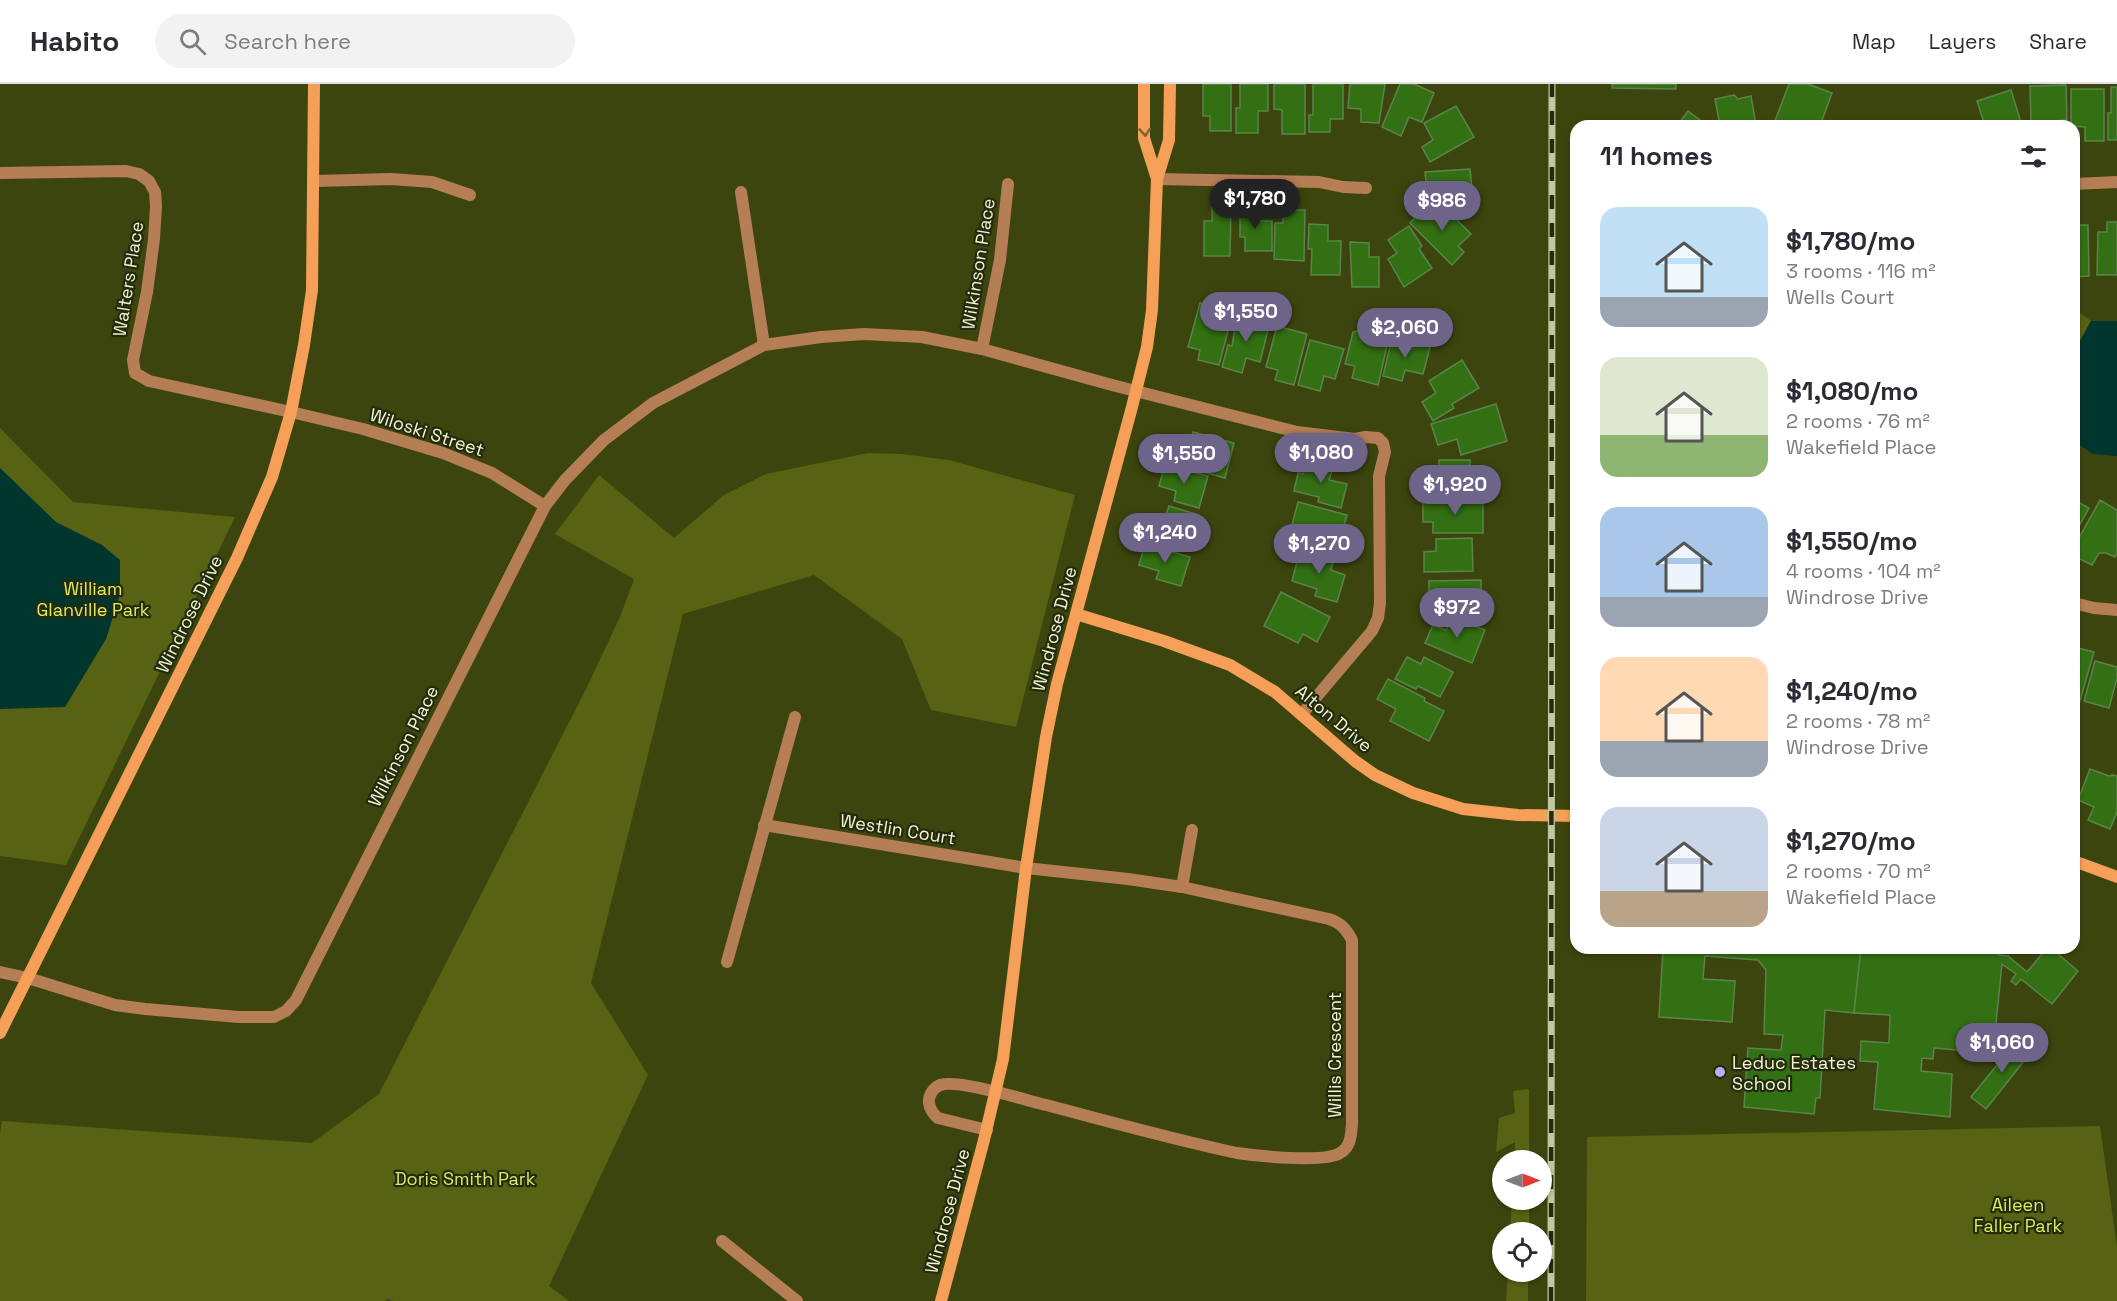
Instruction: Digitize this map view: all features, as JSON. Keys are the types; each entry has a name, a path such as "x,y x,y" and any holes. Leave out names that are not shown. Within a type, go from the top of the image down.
{"street":[{"name":"Windrose Drive","path":"0,1033 237,558 272,477 291,412 312,290 314,84"},
{"name":"Windrose Drive","path":"1144,84 1144,138 1157,179"},
{"name":"Windrose Drive","path":"941,1301 987,1130 1008,1032 1026,868 1046,737 1057,684 1137,392 1152,310 1157,179 1169,140 1170,84"},
{"name":"Walters Place","path":"0,173 126,171 140,174 149,181 155,192 154,239 147,292 133,360 135,374 149,381 291,412"},
{"path":"314,181 391,179 432,182 470,195"},
{"path":"1157,179 1319,182 1343,187 1366,188"},
{"path":"2080,184 2117,182"},
{"name":"Wilkinson Place","path":"982,349 1000,260 1008,184"},
{"path":"741,192 764,345"},
{"name":"Wilkinson Place","path":"28,978 107,1003 145,1009 239,1017 274,1017 286,1011 296,1000 545,506 565,480 603,440 653,403 764,345 864,334 922,337 982,349 1137,392 1298,432 1355,439 1378,438 1383,443 1385,452 1379,476 1380,603 1378,618 1372,631 1302,714"},
{"name":"Wiloski Street","path":"291,412 363,429 443,453 492,473 545,506"},
{"path":"2080,604 2117,610"},
{"name":"Alton Drive","path":"1076,614 1164,641 1230,665 1275,692 1375,775 1430,800 1462,809 1495,813 1570,816"},
{"path":"727,963 795,717"},
{"name":"Westlin Court","path":"764,825 1026,868"},
{"path":"1182,887 1192,830"},
{"path":"2080,863 2117,877"},
{"name":"Willis Crescent","path":"996,1092 1237,1153 1274,1157 1320,1157 1339,1154 1347,1147 1351,1136 1352,940 1347,930 1339,923 1182,887 1026,868"},
{"path":"0,972 28,978"},
{"name":"Windrose Drive","path":"987,1130 938,1118 932,1113 929,1098 933,1089 941,1085 952,1084 996,1092"},
{"path":"723,1241 797,1301"}],"green space":[{"path":"2080,313 2091,321 2080,341"},
{"name":"William Glanville Park","path":"0,428 73,502 235,517 66,865 0,856"},
{"name":"Doris Smith Park","path":"868,453 902,454 949,460 1075,495 1016,727 931,710 902,639 814,575 683,614 591,983 648,1075 549,1286 569,1301 393,1301 387,1299 385,1301 0,1301 0,1133 2,1121 312,1143 379,1094 585,691 620,617 634,579 555,534 599,475 674,538 724,495 766,474"},
{"path":"1529,1089 1529,1150 1515,1150 1515,1142 1496,1150 1499,1118 1515,1113 1513,1091"},
{"name":"Aileen Faller Park","path":"2100,1126 2117,1247 2117,1301 1586,1301 1587,1137"},
{"path":"1511,1210 1529,1210 1529,1222 1511,1222"},
{"path":"1507,1282 1528,1282 1528,1301 1506,1301"}],"water":[{"path":"2091,321 2117,321 2117,456 2093,454 2080,445 2080,341"},
{"path":"0,468 56,522 102,545 120,560 120,594 106,639 65,707 0,709"}],"building":[{"path":"1203,84 1231,84 1231,131 1210,131 1210,116 1203,116"},
{"path":"1240,84 1268,84 1268,111 1258,111 1258,133 1236,133 1236,108 1240,108"},
{"path":"1274,84 1305,84 1305,134 1282,134 1282,110 1274,109"},
{"path":"1313,84 1343,84 1343,119 1330,119 1330,132 1309,132 1309,115 1313,115"},
{"path":"1350,84 1385,84 1379,123 1361,122 1361,109 1348,108"},
{"path":"1400,84 1414,84 1434,93 1422,122 1409,117 1401,136 1382,127"},
{"path":"1612,84 1676,84 1676,89 1612,88"},
{"path":"1789,84 1808,84 1832,93 1822,120 1775,120"},
{"path":"2066,85 2067,120 2031,120 2030,86"},
{"path":"2111,87 2117,87 2117,140 2108,140"},
{"path":"2071,89 2104,89 2104,141 2085,141 2085,127 2080,127 2080,120 2071,120"},
{"path":"2011,90 2020,120 1983,120 1977,101"},
{"path":"1734,95 1738,99 1751,96 1755,120 1719,120 1715,99"},
{"path":"1456,106 1474,137 1430,162 1422,147 1433,140 1424,123"},
{"path":"1688,111 1700,120 1681,120"},
{"path":"1470,169 1473,199 1442,202 1442,192 1427,193 1425,172"},
{"path":"1212,207 1231,207 1230,256 1204,256 1204,221 1212,221"},
{"path":"1240,207 1259,207 1259,221 1272,221 1272,251 1245,251 1245,237 1240,237"},
{"path":"1432,208 1441,212 1445,208 1471,234 1458,246 1464,252 1452,265 1410,223 1423,209 1427,212"},
{"path":"1283,210 1305,210 1304,261 1274,259 1275,223 1283,223"},
{"path":"2107,222 2117,222 2117,275 2097,275 2098,232 2107,232"},
{"path":"1309,224 1328,225 1328,241 1341,241 1340,275 1311,275 1312,249 1308,249"},
{"path":"2080,225 2088,225 2089,276 2080,277"},
{"path":"1409,226 1422,246 1419,249 1432,268 1404,287 1388,259 1397,253 1388,240"},
{"path":"1350,242 1369,243 1369,257 1379,257 1379,287 1352,287"},
{"path":"1200,303 1233,312 1219,365 1198,360 1200,350 1188,347"},
{"path":"1237,316 1270,322 1260,362 1246,358 1242,373 1222,367 1228,345 1232,346"},
{"path":"1277,326 1307,334 1294,385 1275,380 1278,370 1266,367"},
{"path":"1360,330 1389,337 1378,385 1352,378 1355,366 1345,364 1353,332"},
{"path":"1392,338 1430,347 1423,374 1405,370 1402,381 1383,376"},
{"path":"1310,340 1344,349 1335,379 1324,376 1320,391 1298,385"},
{"path":"1462,360 1479,388 1452,404 1454,408 1433,421 1422,402 1436,393 1429,381"},
{"path":"1496,404 1507,441 1461,455 1457,439 1438,445 1431,424"},
{"path":"1193,432 1234,443 1225,478 1169,463 1174,443 1189,447"},
{"path":"1307,460 1333,467 1329,480 1347,484 1341,508 1318,502 1319,497 1294,491 1298,473 1303,474"},
{"path":"1439,460 1470,460 1470,485 1448,485 1448,495 1425,495 1425,472 1439,472"},
{"path":"1165,464 1208,476 1199,508 1174,501 1176,491 1159,486"},
{"path":"1483,500 1483,533 1433,533 1433,522 1423,522 1423,501"},
{"path":"2100,500 2117,510 2117,553 2115,557 2099,553 2092,565 2080,559 2080,536"},
{"path":"1298,502 1347,515 1341,536 1333,534 1329,547 1289,537"},
{"path":"2080,503 2089,508 2080,524"},
{"path":"1169,506 1199,515 1190,546 1169,539 1168,542 1156,538 1155,541 1144,538 1150,519 1163,523"},
{"path":"1472,538 1473,571 1424,572 1424,552 1436,551 1436,539"},
{"path":"1145,544 1190,557 1181,586 1156,579 1159,571 1139,565"},
{"path":"1307,550 1334,558 1331,570 1345,575 1337,602 1315,596 1317,589 1292,581 1299,554 1306,556"},
{"path":"1481,580 1481,610 1437,611 1437,601 1429,601 1429,581"},
{"path":"1281,592 1330,617 1317,642 1303,634 1298,643 1264,626"},
{"path":"1452,616 1485,630 1472,663 1425,643 1433,625 1446,630"},
{"path":"2080,648 2094,652 2080,701"},
{"path":"1407,657 1421,664 1424,657 1453,672 1440,697 1418,686 1416,689 1395,679"},
{"path":"2095,661 2117,667 2117,678 2109,708 2084,701"},
{"path":"1388,679 1425,698 1424,701 1444,711 1429,741 1390,721 1396,709 1377,699"},
{"path":"2090,769 2109,776 2117,776 2117,812 2110,829 2088,820 2094,807 2080,801 2080,795"},
{"name":"Leduc Estates School","path":"1663,954 1860,954 1854,1013 1825,1010 1820,1098 1816,1098 1814,1114 1744,1107 1748,1048 1781,1050 1783,1035 1764,1034 1766,970 1758,960 1705,956 1703,979 1735,981 1732,1022 1659,1017"},
{"path":"1860,954 1998,954 2008,956 2027,972 2042,954 2058,954 2078,971 2052,1004 2021,979 2016,985 2011,981 2016,974 2002,964 1993,1053 1934,1048 1933,1059 1922,1058 1921,1071 1952,1074 1950,1117 1874,1109 1878,1062 1860,1061 1861,1041 1889,1043 1890,1015 1854,1013"},
{"path":"2018,1039 2032,1051 1986,1109 1971,1097"}],"railway":[{"path":"1551,1301 1552,84"}],"place":[{"name":"Leduc Estates School","path":"1720,1072"}]}
